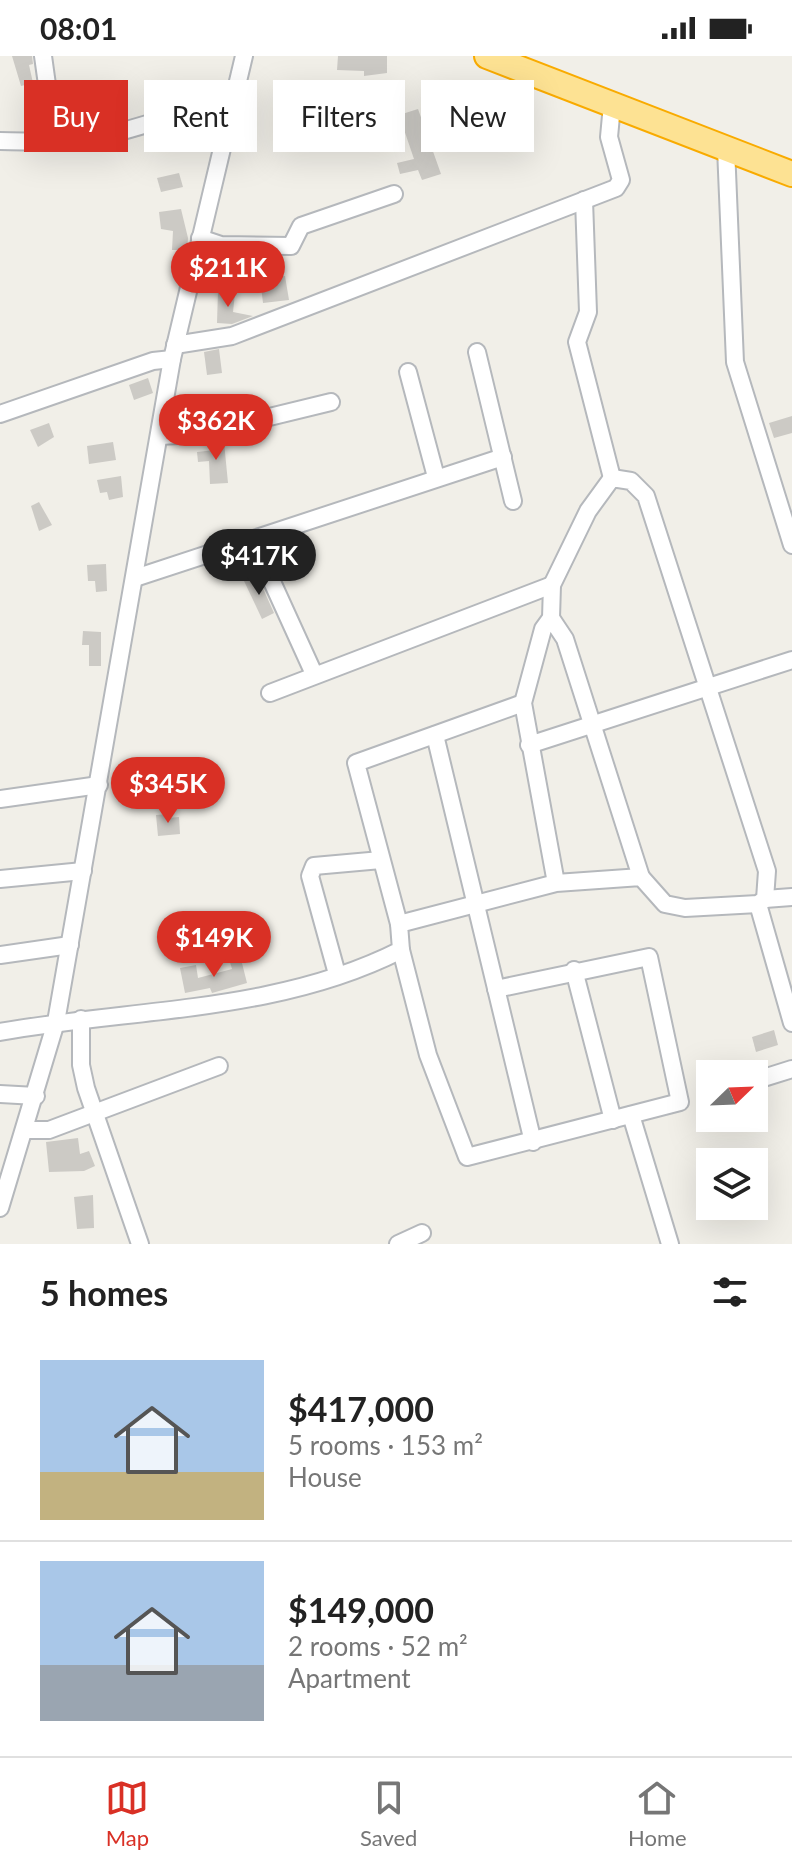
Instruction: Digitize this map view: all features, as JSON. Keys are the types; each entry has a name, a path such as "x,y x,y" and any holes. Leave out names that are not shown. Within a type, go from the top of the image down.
{"highway":[{"path":"487,56 792,174"}],"street":[{"path":"43,56 46,80"},
{"path":"238,80 244,56"},
{"path":"0,414 173,352 232,336 620,186 609,137 612,105"},
{"path":"0,141 24,141"},
{"path":"726,148 735,362 792,545"},
{"path":"0,1208 26,1130 56,1022 135,578 169,436 173,352 220,152"},
{"path":"200,238 221,245 291,246 301,226 394,194"},
{"path":"584,200 588,312 577,342 612,478"},
{"path":"477,352 513,501"},
{"path":"408,372 436,477"},
{"path":"169,436 331,402"},
{"path":"135,578 254,542 436,477 503,457"},
{"path":"556,883 523,703 543,629 551,618 552,585 588,511 612,478"},
{"path":"612,478 631,481 646,496 710,686 767,871 762,902 792,1023"},
{"path":"254,542 314,674"},
{"path":"270,693 552,585"},
{"path":"551,618 565,639 641,877 665,904 685,908 792,897"},
{"path":"529,745 792,660"},
{"path":"496,989 646,956 652,959 681,1098 678,1103 471,1157 463,1153 428,1055 401,950 399,924 356,763 523,703"},
{"path":"435,735 533,1142"},
{"path":"0,799 99,785"},
{"path":"337,974 310,876 314,866 381,860"},
{"path":"0,879 83,871"},
{"path":"399,924 556,883 641,877"},
{"path":"0,955 70,945"},
{"path":"0,1032 56,1022 262,997 377,962 401,950"},
{"path":"574,970 613,1120"},
{"path":"81,1019 81,1065 93,1115 140,1244"},
{"path":"26,1130 49,1130 219,1066"},
{"path":"768,1077 792,1069"},
{"path":"0,1094 36,1096"},
{"path":"631,1115 670,1244"},
{"path":"398,1244 422,1233"}],"building":[{"path":"12,56 32,56 33,64 29,65 32,80 24,80 21,86"},
{"path":"338,56 387,56 387,73 364,76 364,71 337,70"},
{"path":"418,109 421,117 421,152 433,152 441,174 422,180 418,170 400,174 397,163 414,159 405,133 405,113"},
{"path":"179,173 183,187 161,192 157,178"},
{"path":"181,209 188,238 187,250 172,250 173,231 161,229 159,212"},
{"path":"285,276 289,300 263,303 260,279"},
{"path":"218,291 235,293 233,312 253,316 232,324 217,323"},
{"path":"219,349 222,373 207,375 204,352"},
{"path":"148,378 153,393 134,400 129,385"},
{"path":"792,416 792,433 774,438 769,423"},
{"path":"49,423 54,437 38,447 30,430"},
{"path":"230,438 231,441 224,442 228,483 210,484 209,461 198,462 197,452 215,450 214,442"},
{"path":"113,442 116,460 89,464 87,446"},
{"path":"121,476 123,497 109,500 107,492 100,493 97,480"},
{"path":"39,502 52,525 39,531 31,506"},
{"path":"106,564 107,591 96,592 95,581 88,581 87,565"},
{"path":"257,575 274,613 262,619 244,581"},
{"path":"83,631 101,632 101,666 89,666 89,645 82,645"},
{"path":"168,814 168,818 179,817 180,834 158,836 156,815"},
{"path":"241,959 247,983 212,993 210,988 185,993 180,968 196,965 198,978 232,969 230,962"},
{"path":"774,1030 778,1045 756,1052 752,1037"},
{"path":"78,1138 80,1154 89,1151 95,1166 84,1171 49,1172 46,1142"},
{"path":"93,1195 94,1228 77,1229 74,1197"}]}
